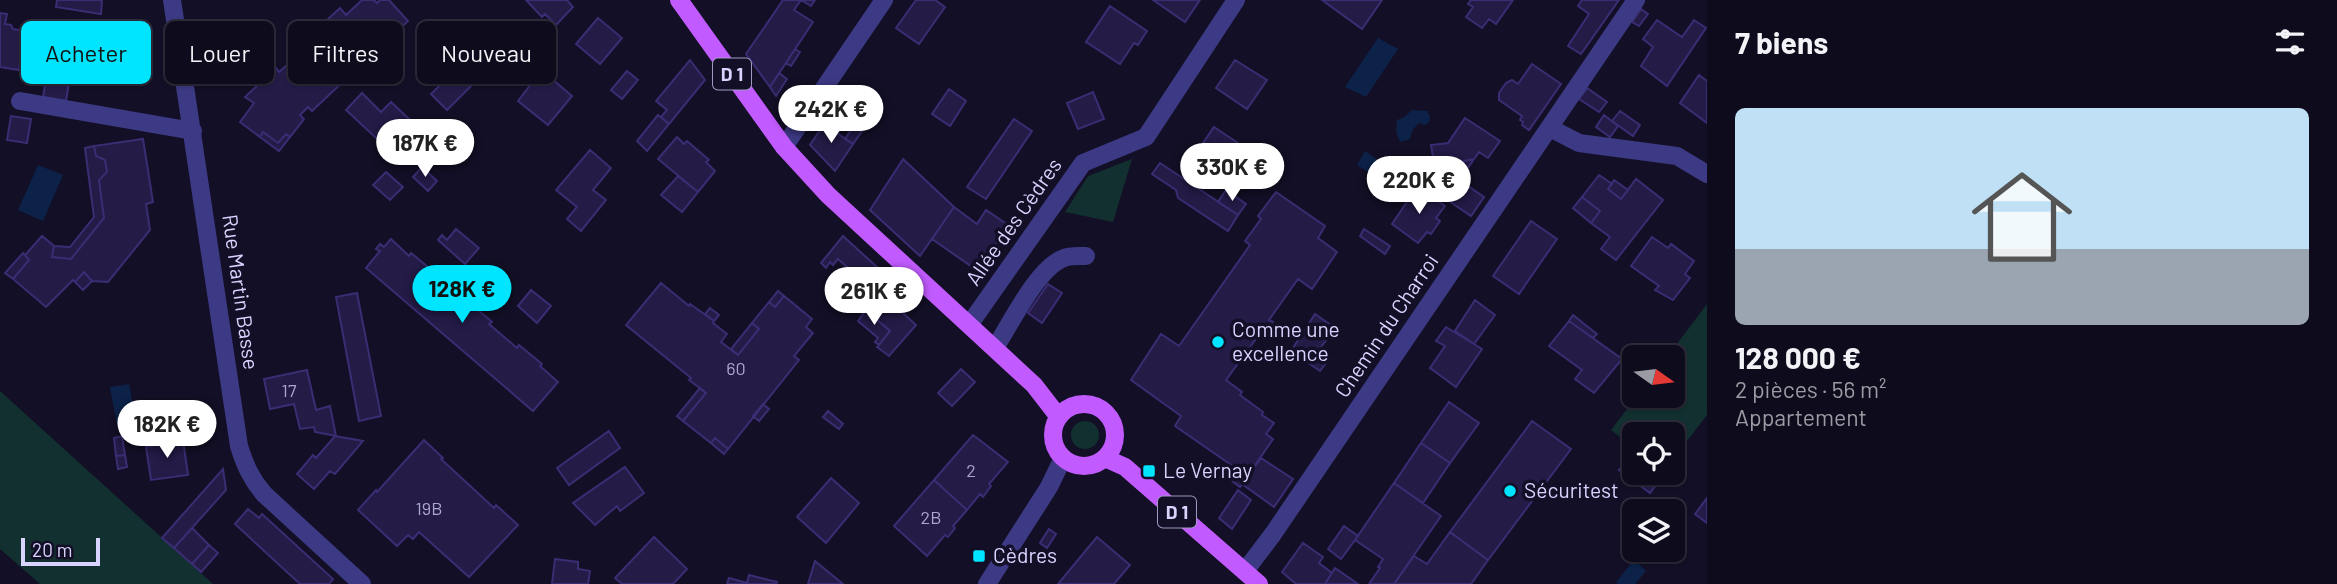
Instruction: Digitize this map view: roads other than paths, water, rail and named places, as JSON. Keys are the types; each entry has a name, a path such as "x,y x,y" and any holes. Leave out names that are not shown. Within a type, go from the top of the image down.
{"main road":[{"name":"D 1","path":"679,0 784,147 828,195 1034,386 1058,416"},
{"path":"1075,404 1096,405 1104,411 1115,429 1115,440 1105,458 1087,466 1076,466 1063,458 1054,446 1052,436 1058,416 1075,404"},
{"name":"D 1","path":"1105,458 1125,467 1259,584"}],"street":[{"name":"Rue Martin Basse","path":"172,0 239,446 252,480 264,494 362,584"},
{"path":"784,147 884,0"},
{"name":"Allée des Cèdres","path":"969,325 1083,163 1146,137 1236,0"},
{"name":"Chemin du Charroi","path":"1245,571 1273,534 1636,0"},
{"path":"20,102 193,131"},
{"path":"1550,128 1578,144 1677,156 1707,174"},
{"path":"995,348 1041,275 1051,265 1066,257 1086,256"},
{"path":"988,584 1049,486 1063,458"}],"water":[{"path":"1378,38 1398,49 1366,97 1345,87"},
{"path":"1412,110 1427,111 1429,122 1425,125 1419,123 1412,131 1410,139 1401,142 1396,131 1397,120"},
{"path":"1365,151 1390,168 1382,181 1357,165"},
{"path":"38,165 63,175 43,221 18,210"},
{"path":"129,384 136,422 117,426 110,387"},
{"path":"1632,562 1636,562 1646,571 1635,584 1616,582"}],"place":[{"name":"Comme une excellence","path":"1218,342"},
{"name":"Le Vernay","path":"1149,471"},
{"name":"Sécuritest","path":"1510,491"},
{"name":"Cèdres","path":"979,556"}]}
